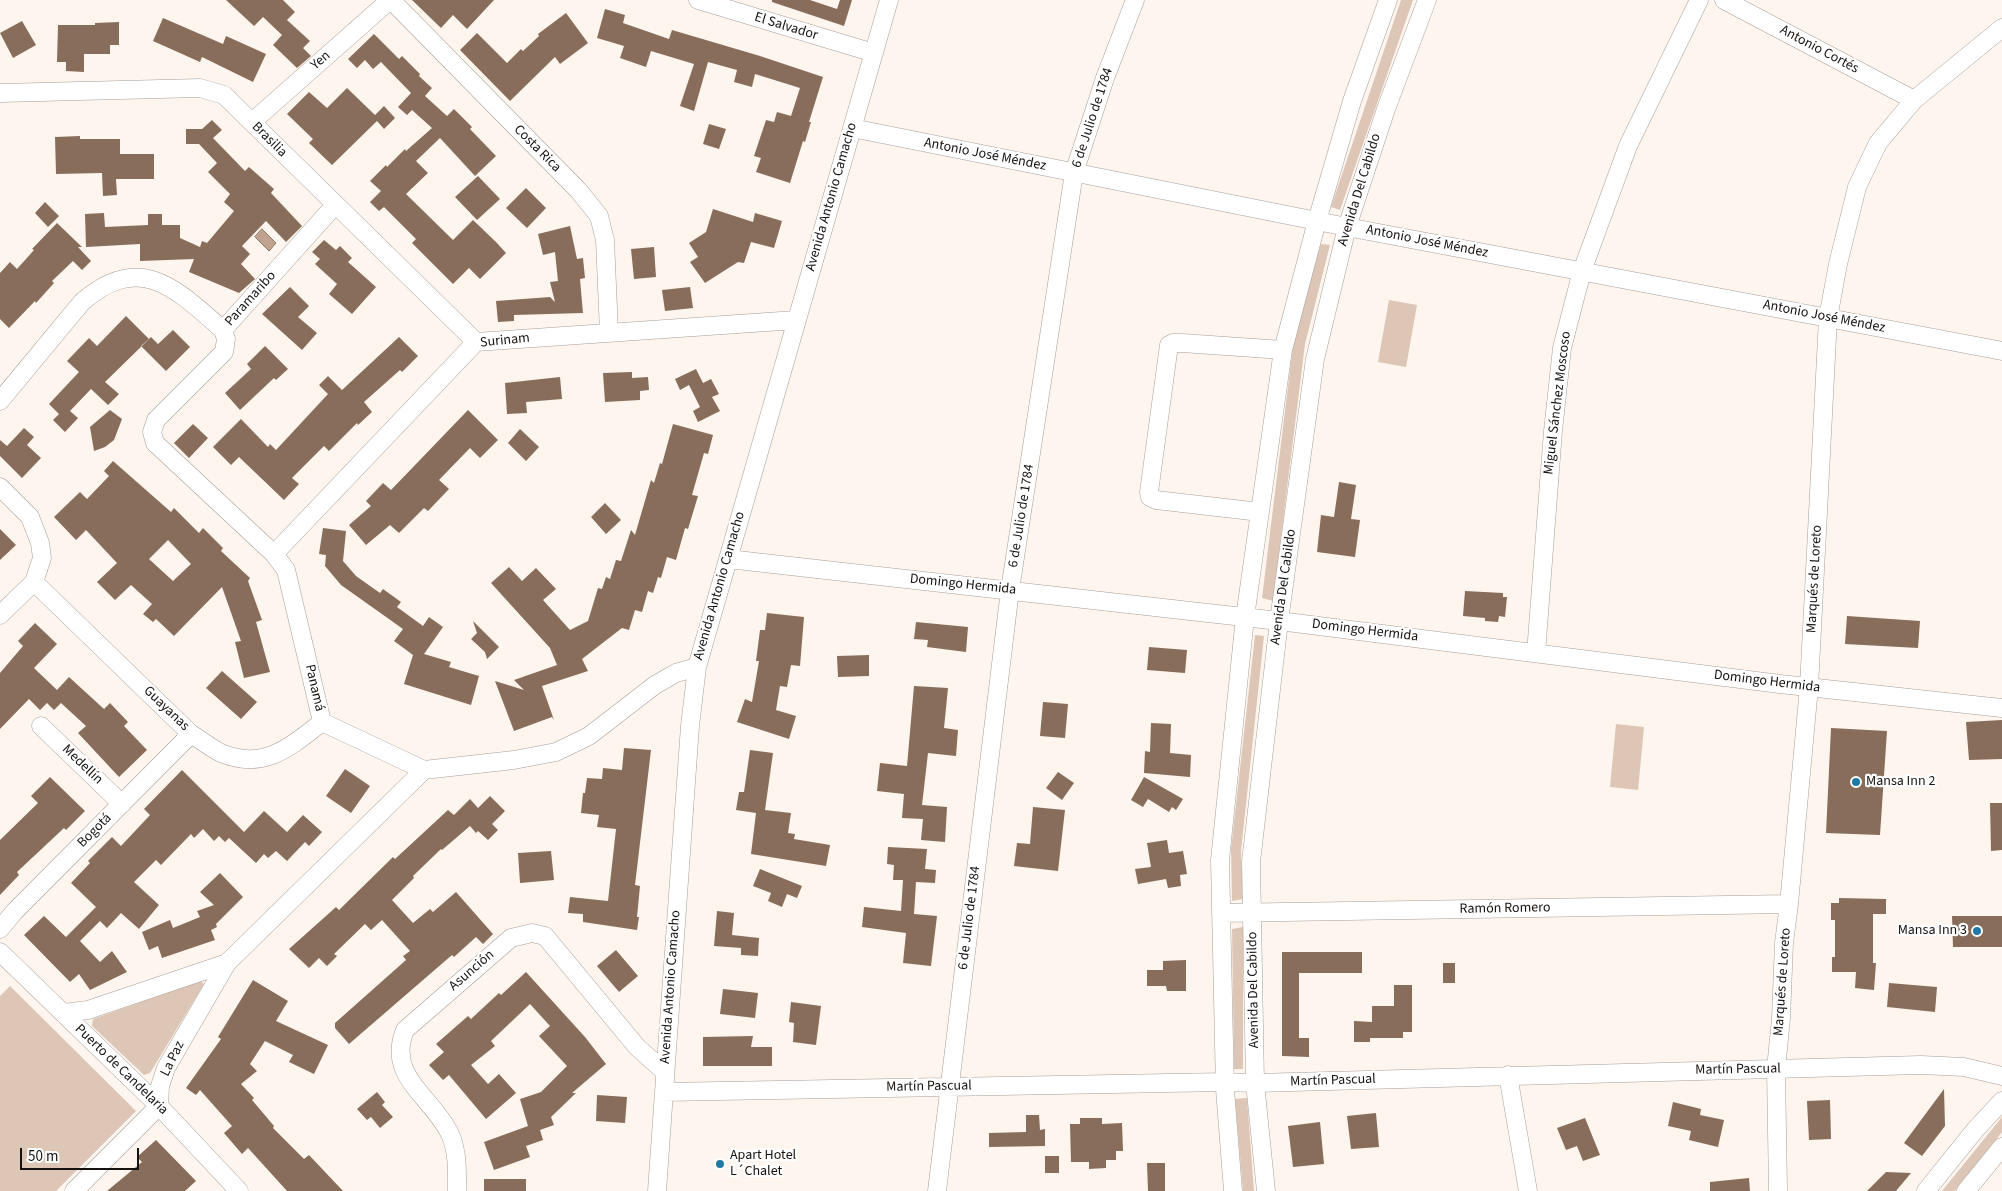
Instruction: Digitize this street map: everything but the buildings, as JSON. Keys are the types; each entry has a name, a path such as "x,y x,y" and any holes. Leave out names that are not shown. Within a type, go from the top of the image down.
{"street":[{"name":"Yen","path":"252,122 391,0"},
{"name":"Costa Rica","path":"391,0 578,190 599,216 605,240 609,332"},
{"name":"El Salvador","path":"698,0 874,53"},
{"name":"Avenida Antonio Camacho","path":"657,1191 690,726 697,667 889,0"},
{"name":"6 de Julio de 1784","path":"937,1191 1010,590 1074,172 1104,78 1135,0"},
{"path":"1233,1191 1225,1082 1220,860 1245,617 1283,350 1317,221 1352,101 1388,0"},
{"name":"Avenida Del Cabildo","path":"1266,1191 1255,1083 1251,862 1279,621 1315,359 1347,227 1386,109 1427,0"},
{"name":"Miguel Sánchez Moscoso","path":"1536,652 1553,430 1562,348 1582,271 1628,146 1699,0"},
{"name":"Antonio Cortés","path":"1724,0 1914,100"},
{"name":"Marqués de Loreto","path":"1778,1191 1776,1069 1781,1018 1784,943 1790,904 1809,687 1828,318 1838,264 1856,187 1878,143 1914,100 2002,28"},
{"name":"Brasilia","path":"0,93 200,88 224,95 476,342"},
{"name":"Antonio José Méndez","path":"852,128 1347,227 2002,351"},
{"name":"Paramaribo","path":"0,401 82,302 95,290 111,282 130,277 150,278 185,297 223,330 335,204"},
{"name":"Surinam","path":"274,554 476,342 796,320"},
{"name":"Panamá","path":"223,330 226,339 224,352 156,420 152,432 155,443 274,554 286,570 322,722 424,770"},
{"path":"1260,512 1156,500 1150,497 1149,492 1169,345 1173,342 1283,350"},
{"path":"0,487 30,518 40,543 42,558 34,582 0,615"},
{"name":"Domingo Hermida","path":"728,559 1245,617 1809,687 2002,708"},
{"name":"Guayanas","path":"34,582 192,734 220,752 242,759 271,756 288,749 322,722"},
{"path":"424,770 514,760 556,752 589,736 655,685 676,673 697,667"},
{"name":"Medellín","path":"42,726 122,804"},
{"name":"Bogotá","path":"0,929 15,910 192,734"},
{"name":"La Paz","path":"159,1106 160,1086 166,1068 227,963 424,770"},
{"name":"Ramón Romero","path":"1221,913 1790,904"},
{"name":"Asunción","path":"457,1191 456,1149 440,1116 403,1069 399,1057 400,1042 405,1030 511,938 532,933 546,936 637,1047 665,1072"},
{"name":"Puerto de Candelaria","path":"3,961 64,1013 159,1106 239,1191"},
{"name":"La Paz","path":"64,1013 88,1010 227,963"},
{"name":"Martín Pascual","path":"664,1092 1255,1083 1920,1065 1964,1067 2002,1076"},
{"path":"1508,1075 1528,1191"},
{"path":"1926,1191 1975,1130 2002,1101"},
{"path":"74,1191 159,1106"},
{"path":"1966,1191 2002,1147"}],"shaded area":[{"path":"1401,0 1413,0 1340,210 1331,207"},
{"path":"262,229 276,243 269,251 255,237"},
{"path":"1321,244 1330,245 1305,344 1273,601 1262,598 1294,338"},
{"path":"1389,300 1417,305 1406,367 1378,362"},
{"path":"1255,635 1264,636 1241,851 1243,899 1232,901 1231,849"},
{"path":"1616,724 1644,727 1638,790 1610,787"},
{"path":"1243,927 1243,1069 1234,1069 1232,929"},
{"path":"201,981 204,984 150,1073 144,1075 92,1026 93,1019"},
{"path":"10,986 136,1111 56,1191 0,1191 0,996"},
{"path":"1247,1098 1254,1191 1243,1191 1235,1099"},
{"path":"2002,1117 2002,1132 1955,1191 1942,1191"}],"place":[{"name":"Mansa Inn 2","path":"1856,782"},
{"name":"Mansa Inn 3","path":"1977,931"},
{"name":"Apart Hotel L´Chalet","path":"720,1164"}]}
